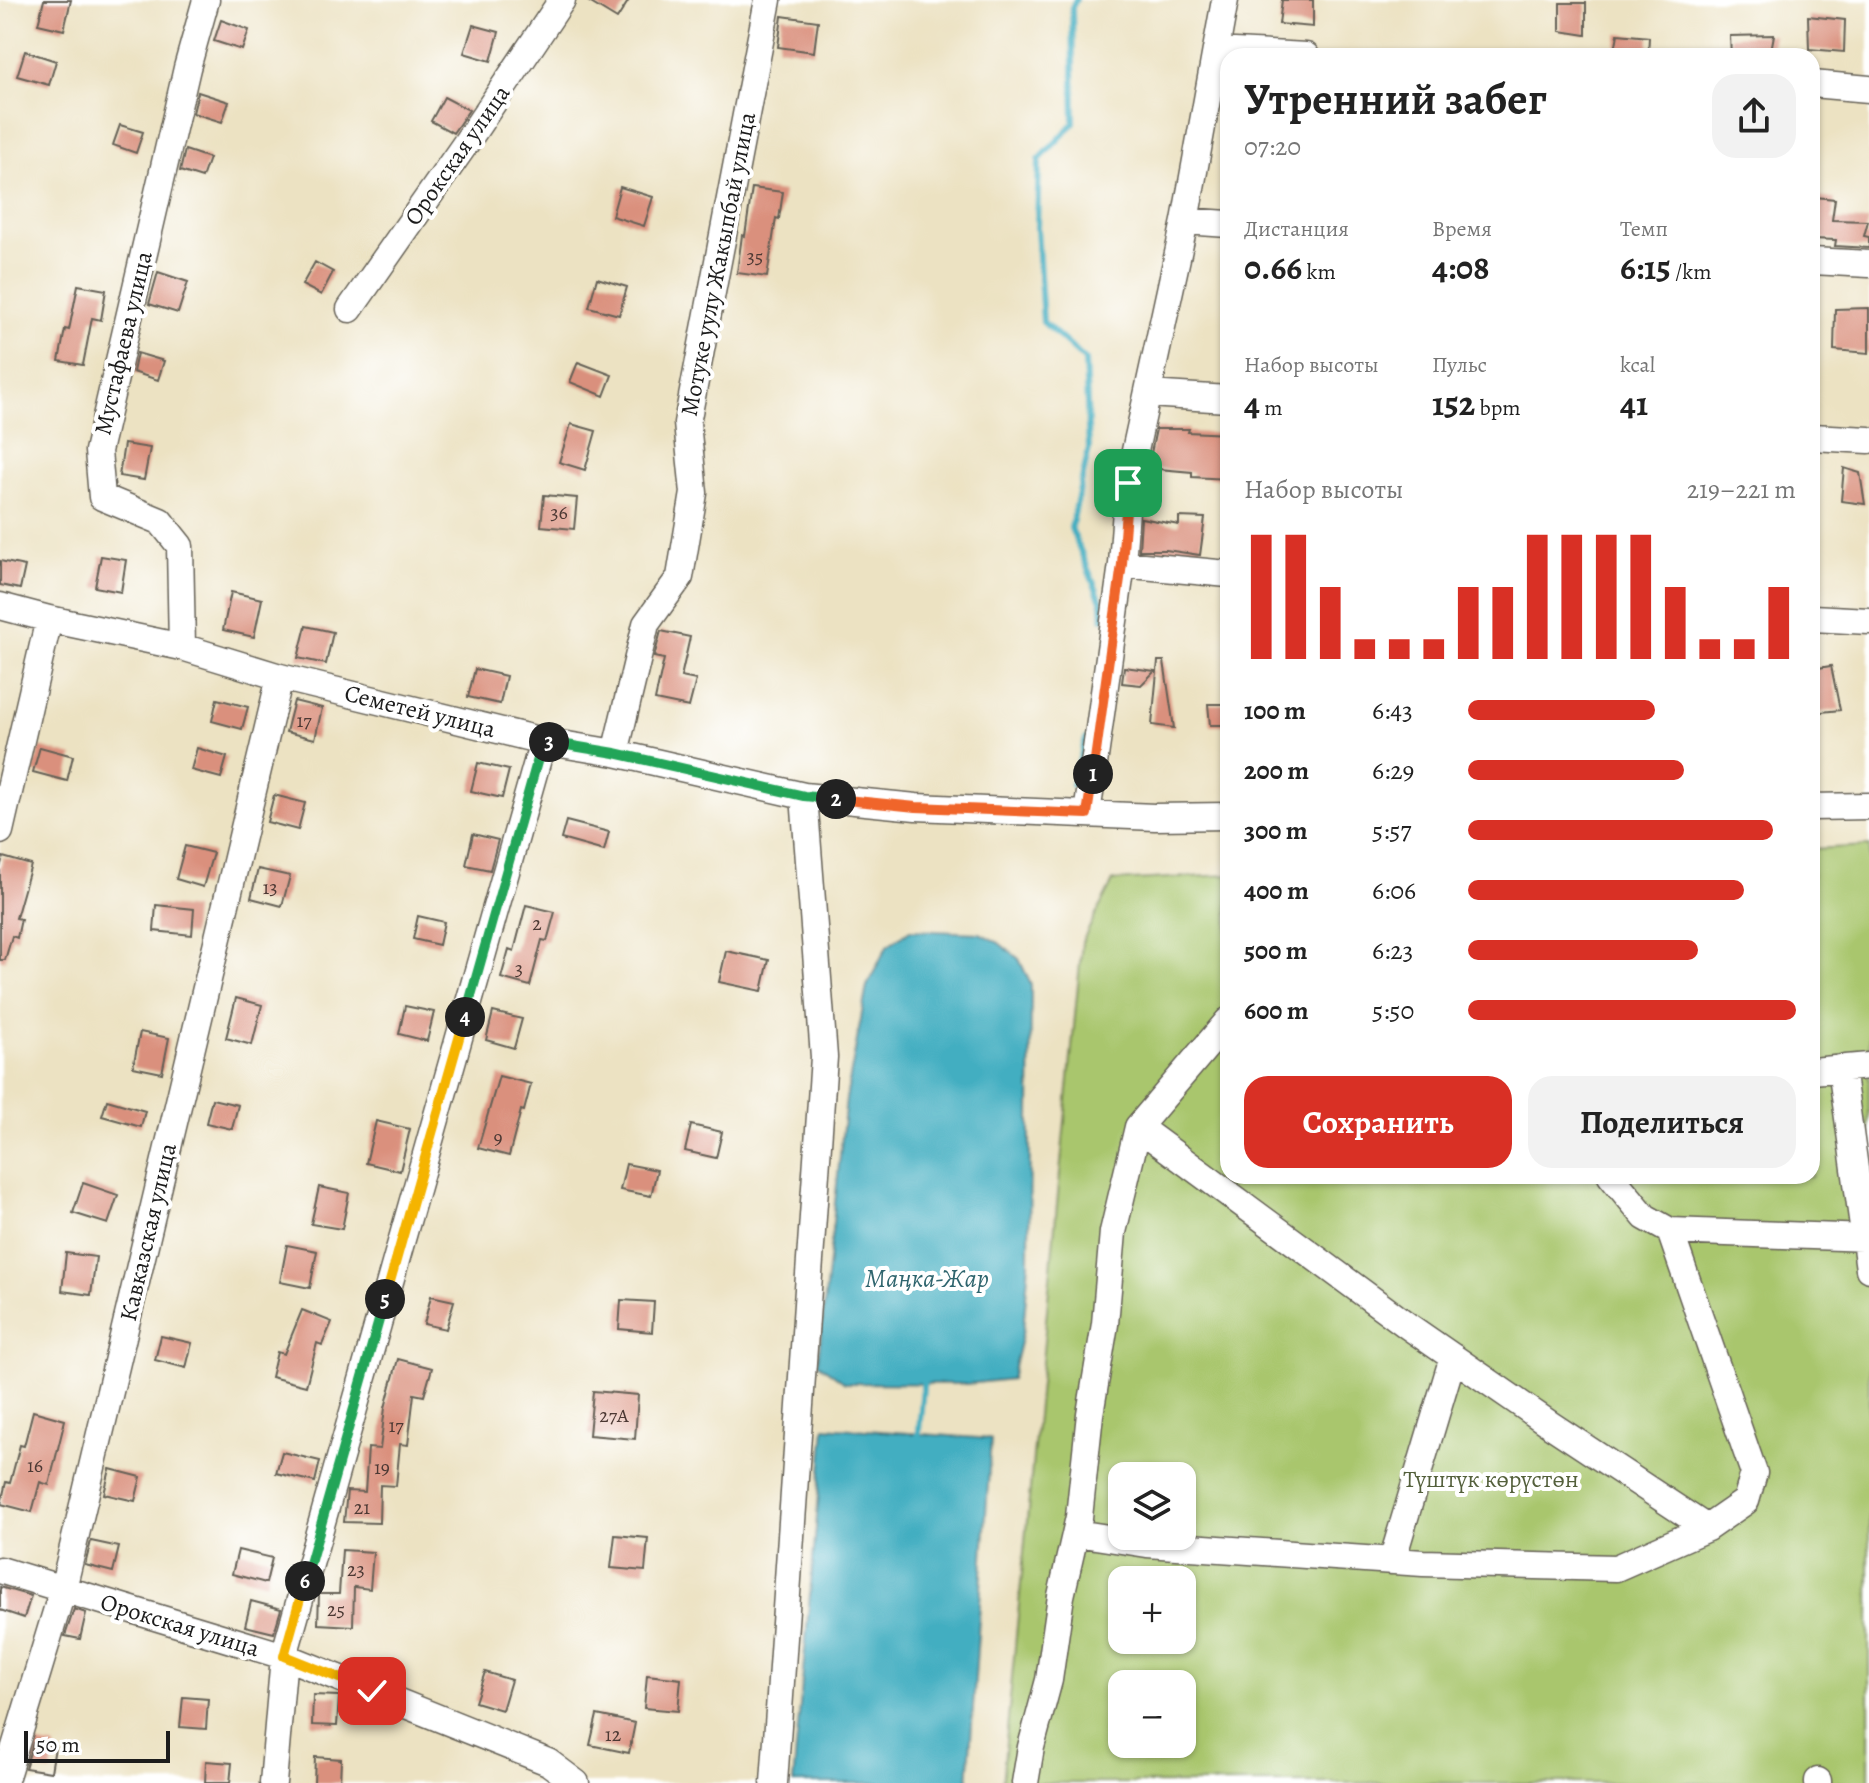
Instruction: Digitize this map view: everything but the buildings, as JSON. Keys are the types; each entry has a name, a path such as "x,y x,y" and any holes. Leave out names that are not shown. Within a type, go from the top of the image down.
{"street":[{"name":"Мустафаева улица","path":"182,647 180,546 160,521 102,497 98,451 187,68 206,0"},
{"name":"Орокская улица","path":"350,309 562,0"},
{"name":"Мотуке уулу Жакыпбай улица","path":"615,753 646,624 680,577 694,493 687,423 768,0"},
{"path":"1087,814 1122,564 1128,483 1185,221 1225,0"},
{"path":"1216,51 1220,51"},
{"path":"1820,85 1869,89"},
{"path":"1185,221 1220,223"},
{"path":"1820,261 1869,264"},
{"path":"1148,394 1220,398"},
{"path":"1820,437 1869,440"},
{"path":"1122,564 1220,573"},
{"name":"Семетей улица","path":"0,606 182,647 280,677 543,741 615,753 804,796 916,807 1155,817 1220,816"},
{"path":"1820,618 1869,621"},
{"path":"0,831 49,619"},
{"name":"Кавказская улица","path":"4,1783 63,1589 280,677"},
{"path":"273,1783 284,1656 543,741"},
{"path":"774,1783 824,1057 804,796"},
{"path":"1820,807 1869,806"},
{"path":"1025,1783 1049,1680 1061,1596 1079,1517 1090,1414 1105,1324 1113,1232 1138,1127 1220,1030"},
{"path":"1820,1070 1869,1066"},
{"path":"1841,1068 1869,1269"},
{"path":"1138,1127 1408,1326 1707,1528"},
{"path":"1618,1184 1645,1217 1670,1231 1867,1238"},
{"path":"1076,1533 1147,1544 1392,1561 1616,1568 1707,1528 1746,1501 1754,1473 1670,1231"},
{"path":"1392,1561 1453,1357"},
{"name":"Орокская улица","path":"0,1570 284,1656 548,1762 576,1783"}],"green space":[{"name":"Түштүк көрүстөн","path":"1869,846 1869,1783 1002,1783 1082,942 1113,881 1220,875 1220,1184 1820,1184 1820,849"}],"water":[{"name":"Маңка-Жар","path":"910,930 980,933 1019,959 1031,985 1029,1262 1023,1330 1011,1379 967,1384 845,1383 818,1363 846,1099 867,986 887,946"},
{"path":"825,1427 991,1439 968,1783 793,1783"}],"waterway":[{"path":"1076,0 1072,7 1074,123 1039,160 1037,228 1043,322 1085,360 1089,449 1071,528 1102,603 1103,618"},
{"path":"1072,785 1086,739"},
{"path":"918,1441 924,1376"}],"route":[{"path":"372,1691 284,1656 543,741 615,753 804,796 916,807 1087,814 1122,564 1128,483"}]}
